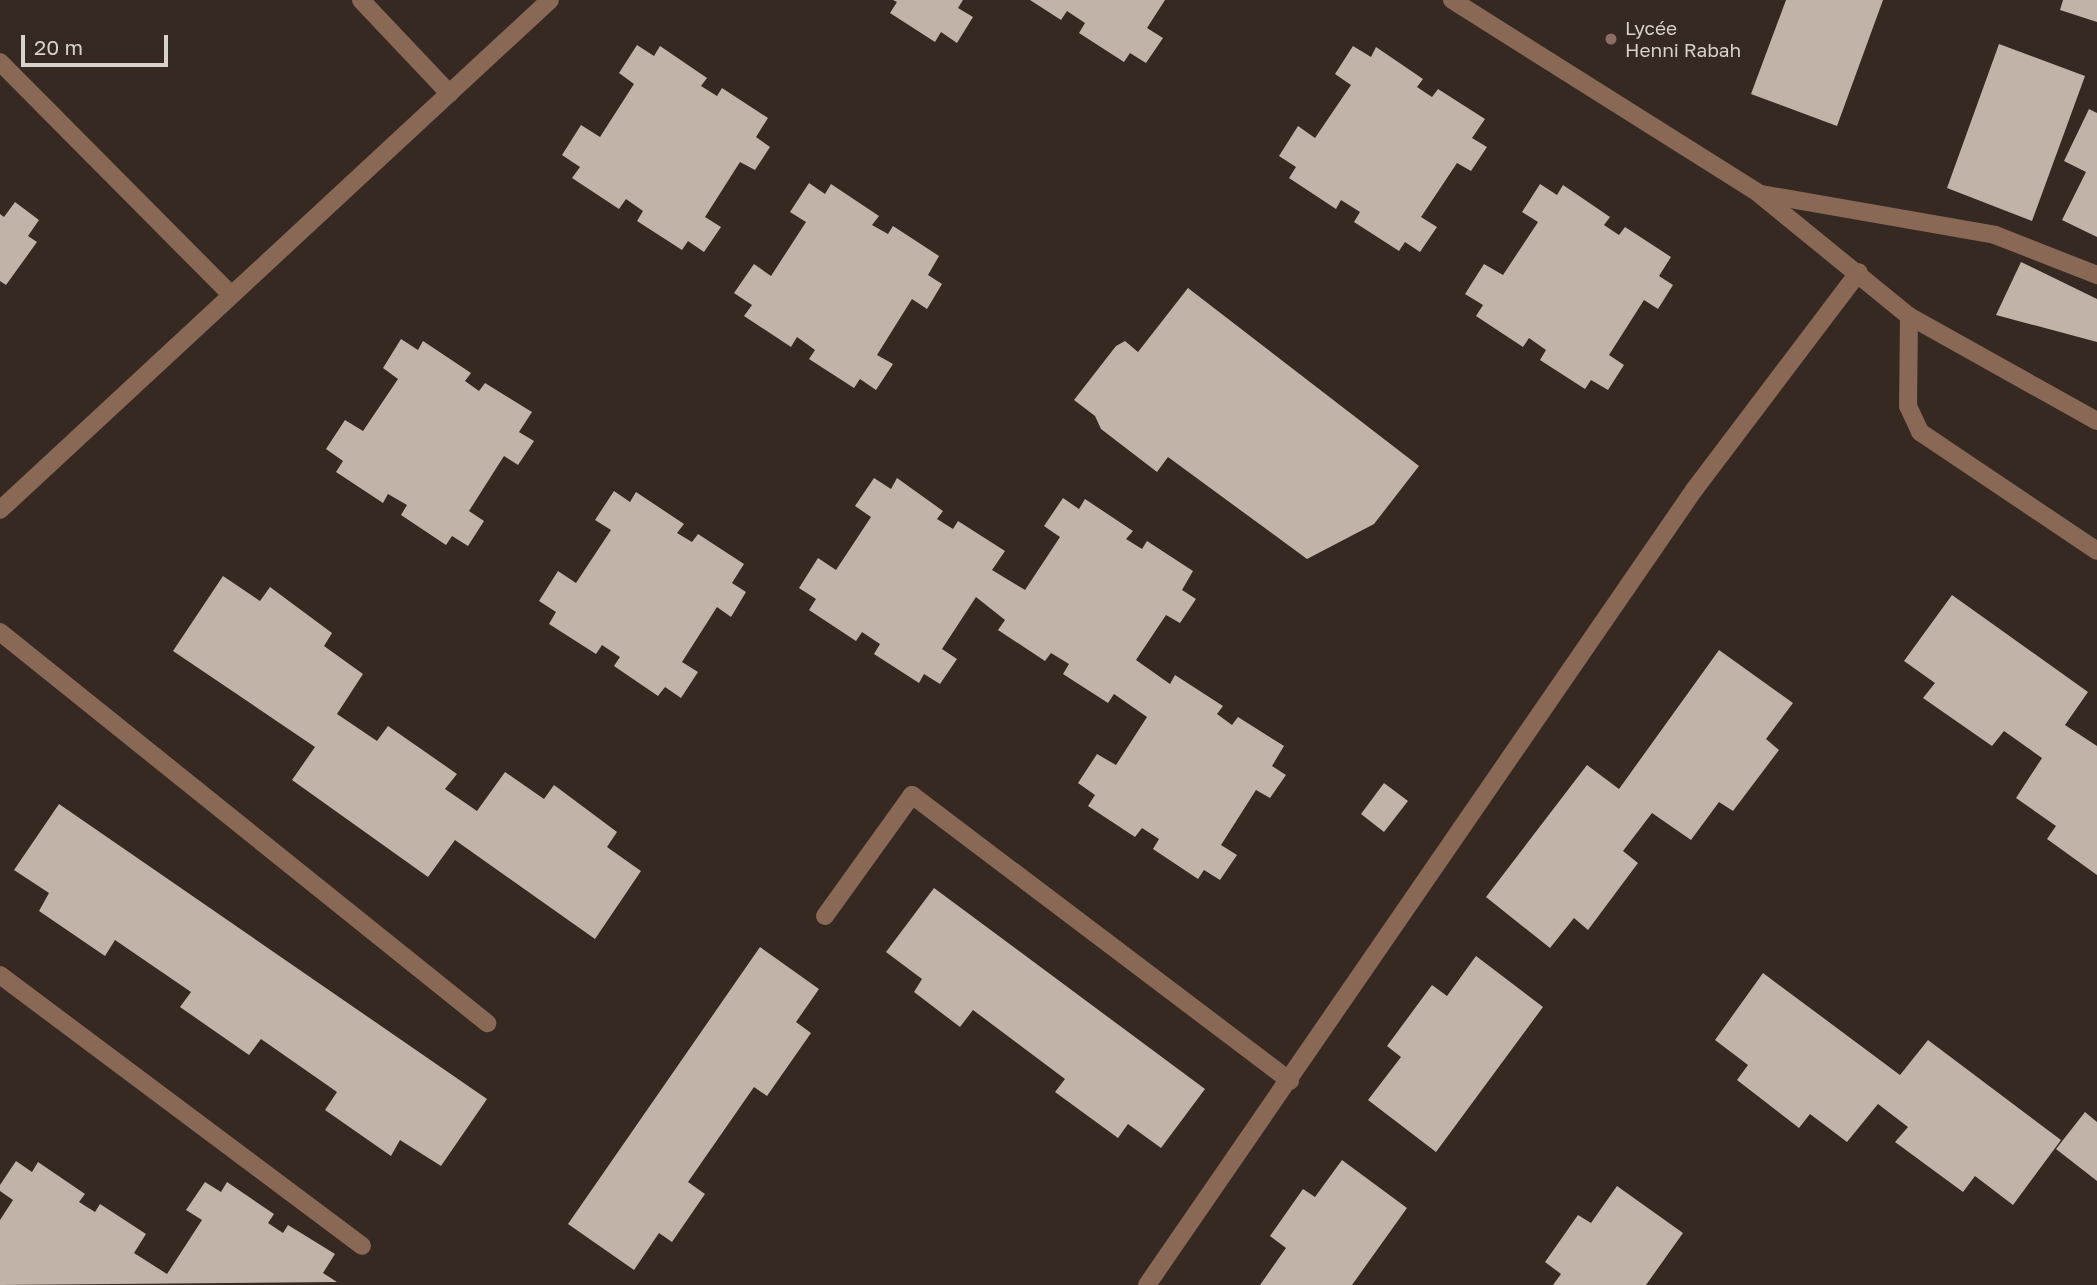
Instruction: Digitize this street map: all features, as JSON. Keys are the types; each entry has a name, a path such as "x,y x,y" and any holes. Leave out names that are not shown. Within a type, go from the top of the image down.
{"street":[{"path":"361,0 450,94"},
{"path":"0,510 550,0"},
{"path":"1452,0 1758,193 1859,272 1909,316 2097,421"},
{"path":"0,62 230,294"},
{"path":"1758,193 1995,235 2097,275"},
{"path":"1147,1285 1290,1081 1694,490 1859,272"},
{"path":"1909,316 1908,406 1920,432 2097,551"},
{"path":"0,632 487,1023"},
{"path":"825,916 912,795 1290,1081"},
{"path":"0,975 362,1246"}],"building":[{"path":"893,0 963,0 958,8 973,17 957,43 941,32 935,42 890,13 897,2"},
{"path":"1030,0 1165,0 1147,28 1163,38 1146,63 1130,53 1124,62 1079,33 1085,23 1067,11 1061,20"},
{"path":"1786,0 1883,0 1837,126 1751,94"},
{"path":"2063,0 2097,0 2097,22 2060,10"},
{"path":"1999,44 2085,76 2032,221 1947,188"},
{"path":"637,45 654,56 660,46 707,78 701,86 717,96 722,88 768,118 756,137 770,147 755,170 740,162 705,217 721,227 704,252 688,241 682,250 637,221 643,211 626,199 619,209 572,178 580,167 562,155 581,125 600,137 634,84 619,73"},
{"path":"1353,46 1371,57 1376,47 1423,79 1417,87 1432,97 1438,89 1485,119 1472,138 1487,147 1471,171 1457,163 1421,217 1437,227 1420,252 1405,242 1399,251 1354,222 1360,212 1341,200 1336,209 1289,178 1296,167 1279,156 1298,126 1315,138 1351,85 1335,74"},
{"path":"2089,109 2097,113 2097,237 2062,220 2086,172 2064,161"},
{"path":"809,183 825,194 831,184 879,216 872,225 888,234 893,226 939,256 928,275 942,284 927,309 912,299 877,355 893,364 876,390 860,379 854,388 809,359 815,350 797,337 791,347 744,316 752,305 734,293 754,264 771,276 806,222 790,212"},
{"path":"1540,184 1557,195 1563,185 1610,217 1604,225 1619,235 1625,227 1671,257 1659,276 1673,285 1658,309 1644,300 1609,355 1624,365 1608,390 1591,380 1585,389 1540,360 1546,350 1529,338 1523,347 1476,316 1483,305 1465,294 1484,264 1503,275 1538,222 1522,212"},
{"path":"15,202 39,220 28,236 37,242 6,285 0,281 0,214 4,217"},
{"path":"2021,262 2097,299 2097,342 1996,315"},
{"path":"1188,288 1419,466 1374,524 1307,559 1168,457 1157,472 1101,429 1095,416 1074,400 1116,346 1125,341 1138,352"},
{"path":"401,339 418,350 423,341 471,373 465,381 479,391 485,383 532,412 519,432 534,441 518,465 504,456 469,511 484,521 468,546 452,536 446,545 401,515 407,505 388,494 383,503 336,472 343,461 326,449 345,420 363,431 398,379 383,368"},
{"path":"874,478 891,489 897,478 943,511 937,519 953,529 958,521 1005,551 992,570 1025,590 1060,537 1044,526 1063,498 1079,509 1085,499 1133,531 1126,539 1142,549 1147,541 1193,571 1182,590 1196,599 1180,623 1166,615 1136,660 1170,684 1175,675 1223,706 1217,714 1232,725 1238,717 1284,746 1272,766 1286,775 1270,798 1256,790 1221,845 1237,855 1220,880 1204,870 1198,879 1153,849 1159,839 1142,828 1135,837 1088,806 1095,795 1078,783 1097,754 1116,765 1147,717 1114,694 1108,703 1063,674 1069,664 1051,653 1045,661 998,630 1005,620 976,597 942,649 957,659 940,684 924,674 919,683 874,654 880,644 862,632 856,641 809,610 816,599 799,588 818,558 836,570 871,517 855,506"},
{"path":"614,491 630,502 636,492 684,524 677,533 692,542 698,534 744,564 732,583 746,592 731,617 717,607 682,662 698,672 681,698 665,687 658,696 614,666 620,657 602,645 596,654 549,624 556,612 539,601 558,571 576,583 611,530 595,520"},
{"path":"223,576 260,601 270,587 332,633 324,646 363,674 337,714 377,741 388,726 457,774 445,789 477,811 505,772 544,799 554,785 617,832 607,847 641,871 595,939 455,840 428,877 292,780 315,747 173,651"},
{"path":"1952,595 2088,692 2065,725 2097,746 2097,875 2047,839 2056,826 2016,798 2042,758 2004,731 1992,746 1923,698 1935,683 1904,661"},
{"path":"1719,650 1793,703 1766,739 1779,750 1733,811 1719,802 1691,840 1652,813 1623,851 1638,863 1588,930 1574,918 1550,948 1486,897 1587,765 1619,789"},
{"path":"1384,783 1408,801 1384,832 1361,814"},
{"path":"59,804 487,1099 441,1166 400,1140 391,1156 325,1110 337,1092 261,1039 249,1055 180,1007 191,992 115,940 105,956 39,911 49,893 14,870"},
{"path":"934,888 1205,1089 1161,1148 1128,1124 1118,1138 1055,1092 1065,1079 973,1010 960,1027 914,992 922,979 886,952"},
{"path":"760,947 819,989 796,1022 811,1033 767,1096 754,1087 688,1182 705,1194 672,1242 659,1233 634,1270 568,1224"},
{"path":"1476,956 1543,1007 1436,1152 1368,1100 1401,1057 1387,1046 1432,985 1447,996"},
{"path":"1763,973 1900,1075 1928,1040 2061,1140 2013,1205 1975,1176 1963,1192 1895,1142 1908,1127 1878,1104 1847,1142 1810,1114 1799,1128 1737,1080 1748,1065 1715,1040"},
{"path":"2085,1112 2097,1122 2097,1181 2056,1149"},
{"path":"1342,1160 1407,1208 1352,1285 1260,1285 1286,1248 1270,1236 1303,1189 1315,1197"},
{"path":"16,1161 32,1172 38,1162 85,1194 79,1202 95,1212 100,1204 146,1234 134,1253 167,1274 202,1220 186,1210 205,1182 221,1192 227,1182 274,1214 268,1223 283,1233 288,1225 335,1254 323,1273 337,1282 0,1285 0,1220 13,1200 0,1191 0,1185"},
{"path":"1617,1186 1683,1233 1646,1285 1553,1285 1561,1274 1545,1262 1578,1215 1591,1223"}],"place":[{"name":"Lycée Henni Rabah","path":"1611,39"}]}
